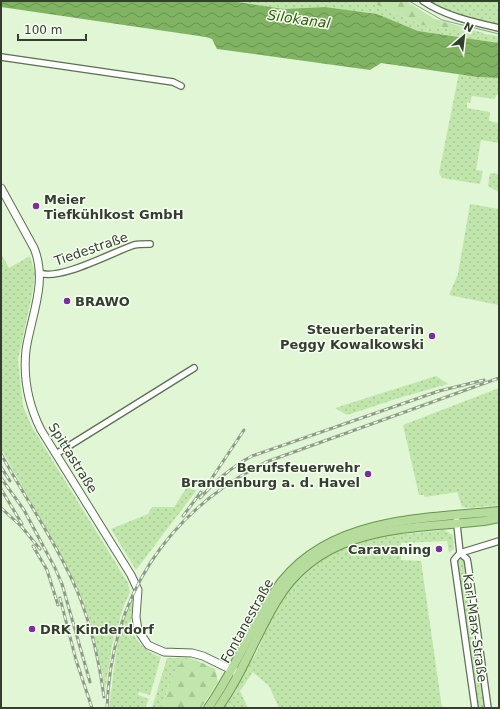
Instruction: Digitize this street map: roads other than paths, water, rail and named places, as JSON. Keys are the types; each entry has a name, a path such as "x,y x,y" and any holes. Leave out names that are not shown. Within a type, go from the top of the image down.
{"main road":[{"name":"Fontanestraße","path":"218,708 280,595 298,573 319,556 341,544 370,534 457,520 499,511"},
{"name":"Fontanestraße","path":"457,520 499,518"},
{"name":"Fontanestraße","path":"208,708 237,672"}],"street":[{"path":"423,1 441,11 457,17 499,28"},
{"path":"1,57 173,82 181,86"},
{"name":"Spittastraße","path":"1,188 38,258 40,273 39,290 26,349 26,380 36,420 134,580 138,597 136,623 143,641 159,651 203,656 237,672"},
{"name":"Tiedestraße","path":"40,273 45,275 54,274 86,265 136,244 150,244"},
{"path":"56,454 194,368"},
{"name":"Karl-Marx-Straße","path":"457,520 460,553 467,559 468,564 488,708"},
{"path":"460,553 499,541"},
{"name":"Karl-Marx-Straße","path":"460,553 454,560 475,708"}],"water":[{"name":"Silokanal","path":"1,1 231,1 284,9 325,7 377,14 418,31 499,43 499,78 478,77 381,63 370,70 217,49 212,39 206,37 1,7"}],"tram line":[{"path":"409,1 442,20 499,34"}],"railway":[{"path":"107,708 111,668 120,630 133,595 151,562 173,533 200,506 231,482 266,462 499,378"},
{"path":"200,498 224,475 252,456 439,391 484,380"},
{"path":"210,481 244,430"},
{"path":"1,454 61,558 78,593 94,644 104,697"},
{"path":"1,467 10,481"},
{"path":"1,478 24,510 62,584 90,682"},
{"path":"1,489 22,524"},
{"path":"183,516 201,492"},
{"path":"1,508 21,526 40,549"},
{"path":"33,546 47,570 58,605"},
{"path":"60,598 76,660 92,708"}],"place":[{"name":"Meier Tiefkühlkost GmbH","path":"36,206"},
{"name":"BRAWO","path":"67,301"},
{"name":"Steuerberaterin Peggy Kowalkowski","path":"432,336"},
{"name":"Berufsfeuerwehr Brandenburg a. d. Havel","path":"368,474"},
{"name":"Caravaning","path":"439,549"},
{"name":"DRK Kinderdorf","path":"32,629"}]}
